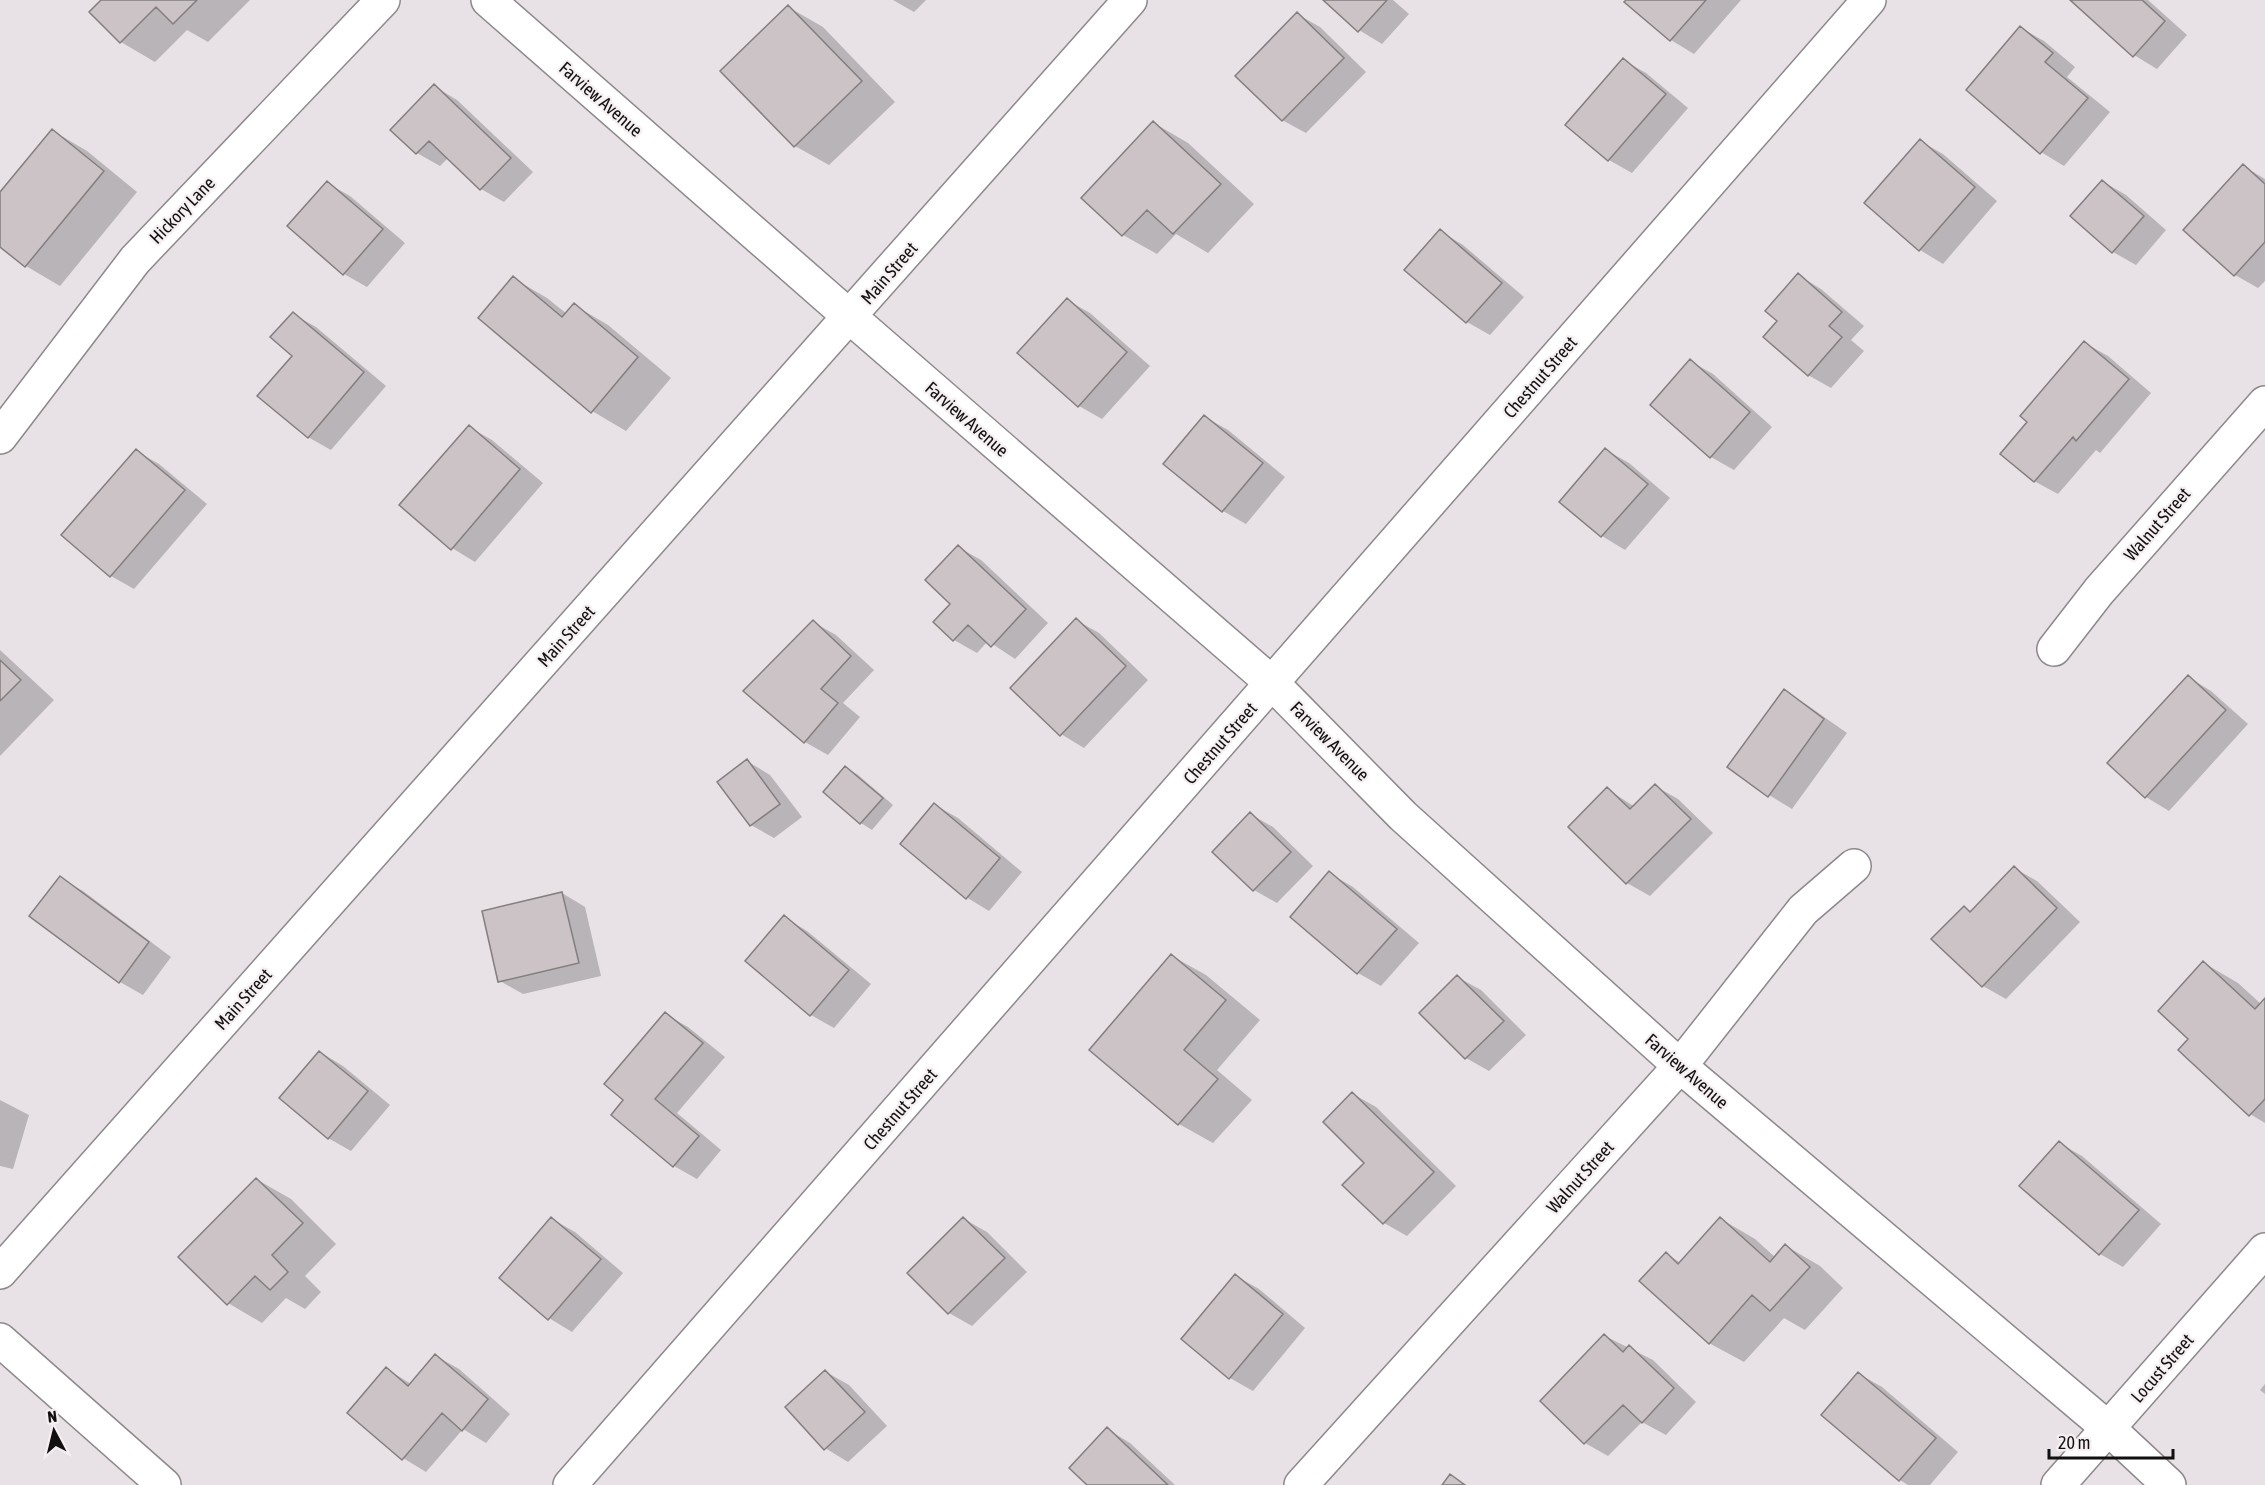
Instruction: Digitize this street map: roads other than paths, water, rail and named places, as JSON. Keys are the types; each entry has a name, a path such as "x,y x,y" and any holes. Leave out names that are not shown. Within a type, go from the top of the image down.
{"street":[{"name":"Hickory Lane","path":"0,437 135,260 383,0"},
{"name":"Farview Avenue","path":"488,0 1272,683 1403,816 1680,1066 2109,1429 2169,1485"},
{"name":"Main Street","path":"0,1272 1130,0"},
{"name":"Chestnut Street","path":"570,1485 1869,0"},
{"name":"Walnut Street","path":"2054,649 2099,591 2265,403"},
{"name":"Walnut Street","path":"1301,1485 1680,1066 1803,910 1854,866"},
{"name":"Locust Street","path":"2058,1485 2265,1250"},
{"path":"0,1340 164,1485"}]}
